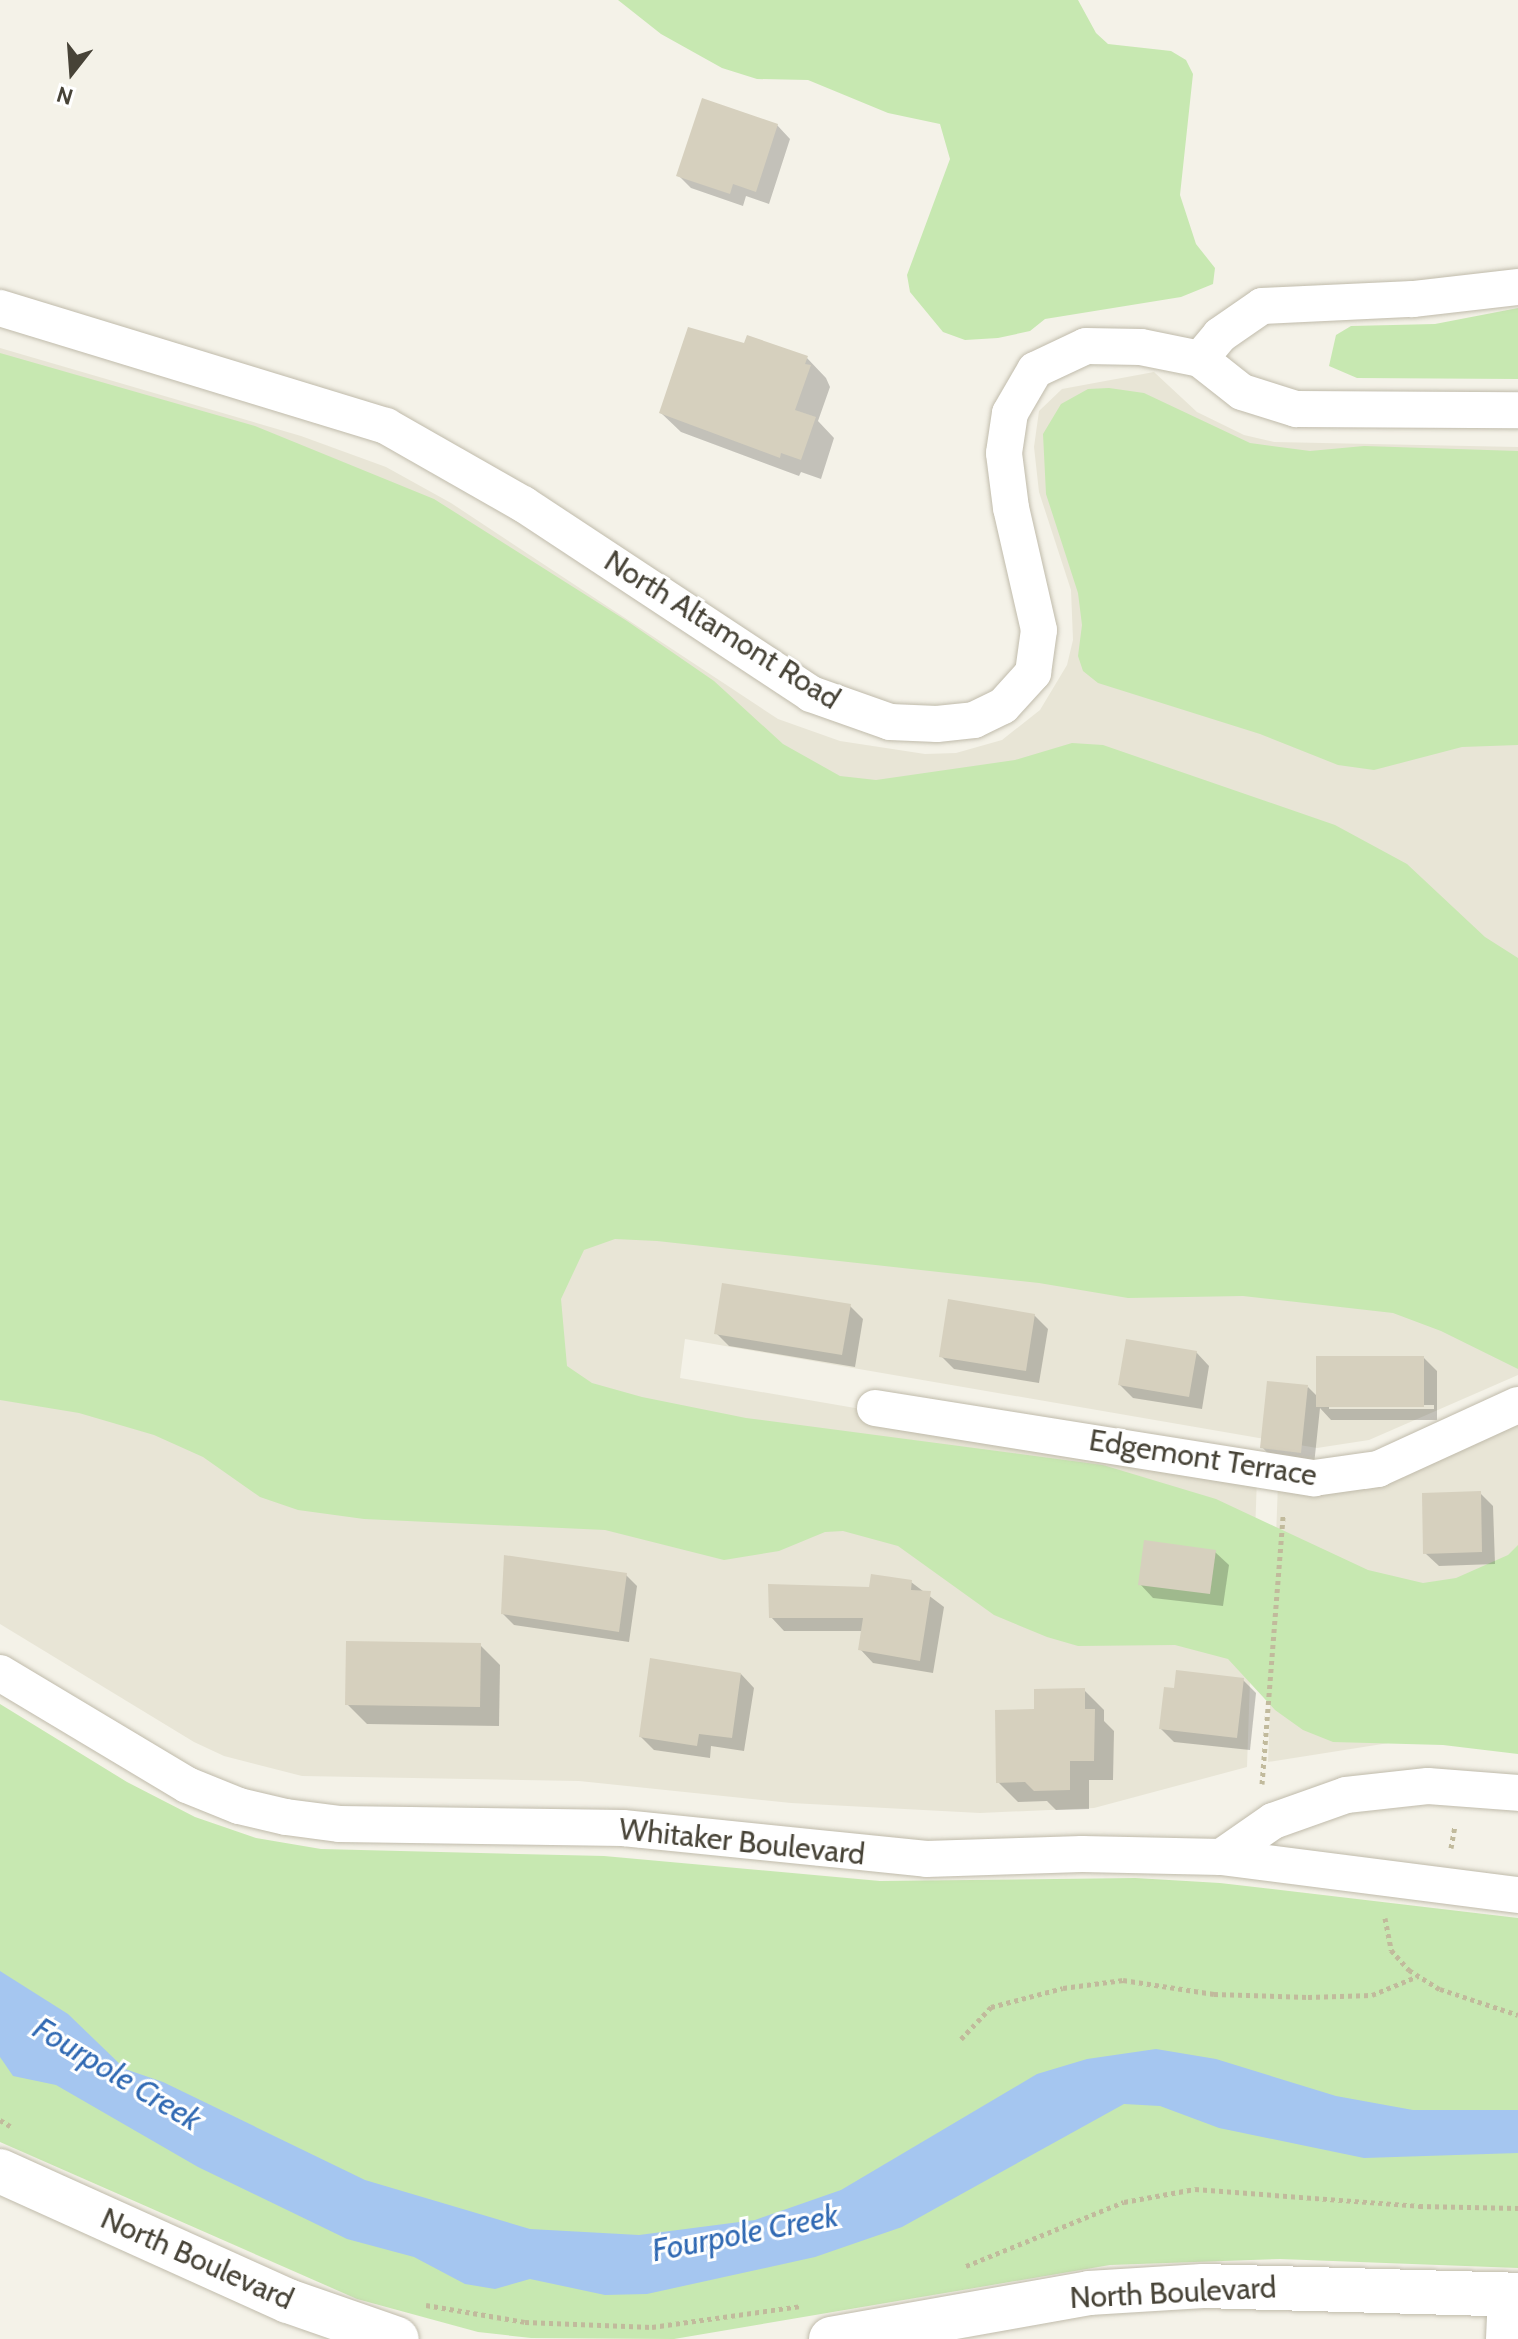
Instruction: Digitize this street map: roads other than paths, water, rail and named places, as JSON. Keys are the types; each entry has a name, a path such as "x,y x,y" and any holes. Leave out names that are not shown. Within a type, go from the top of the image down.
{"street":[{"path":"1518,287 1413,299 1262,306 1220,335 1200,359 1242,392 1296,409 1518,410"},
{"name":"North Altamont Road","path":"0,308 386,426 523,504 811,694 890,722 937,724 974,720 1003,706 1021,692 1038,654 1039,630 1011,508 1004,453 1019,389 1035,370 1086,346 1141,347 1200,359"},
{"name":"Edgemont Terrace","path":"875,1408 1314,1478 1378,1469 1518,1405"},
{"name":"Whitaker Boulevard","path":"0,1673 187,1785 239,1806 286,1817 339,1824 623,1828 926,1859 1082,1854 1221,1857 1518,1895"},
{"path":"1221,1857 1273,1821 1346,1795 1428,1786 1518,1793"},
{"name":"North Boulevard","path":"0,2171 288,2301 397,2339"},
{"name":"North Boulevard","path":"822,2321 1103,2292 1203,2286 1512,2295"},
{"path":"1504,2339 1512,2295"}],"water":[{"name":"Fourpole Creek","path":"0,1971 68,2014 125,2069 163,2082 365,2180 530,2229 639,2235 755,2220 841,2190 1037,2074 1087,2059 1156,2049 1216,2059 1336,2096 1413,2110 1518,2110 1518,2153 1364,2158 1219,2128 1160,2106 1124,2104 902,2227 815,2257 647,2294 605,2295 530,2279 495,2289 465,2284 414,2257 347,2239 198,2167 56,2085 13,2076 0,2057"}]}
